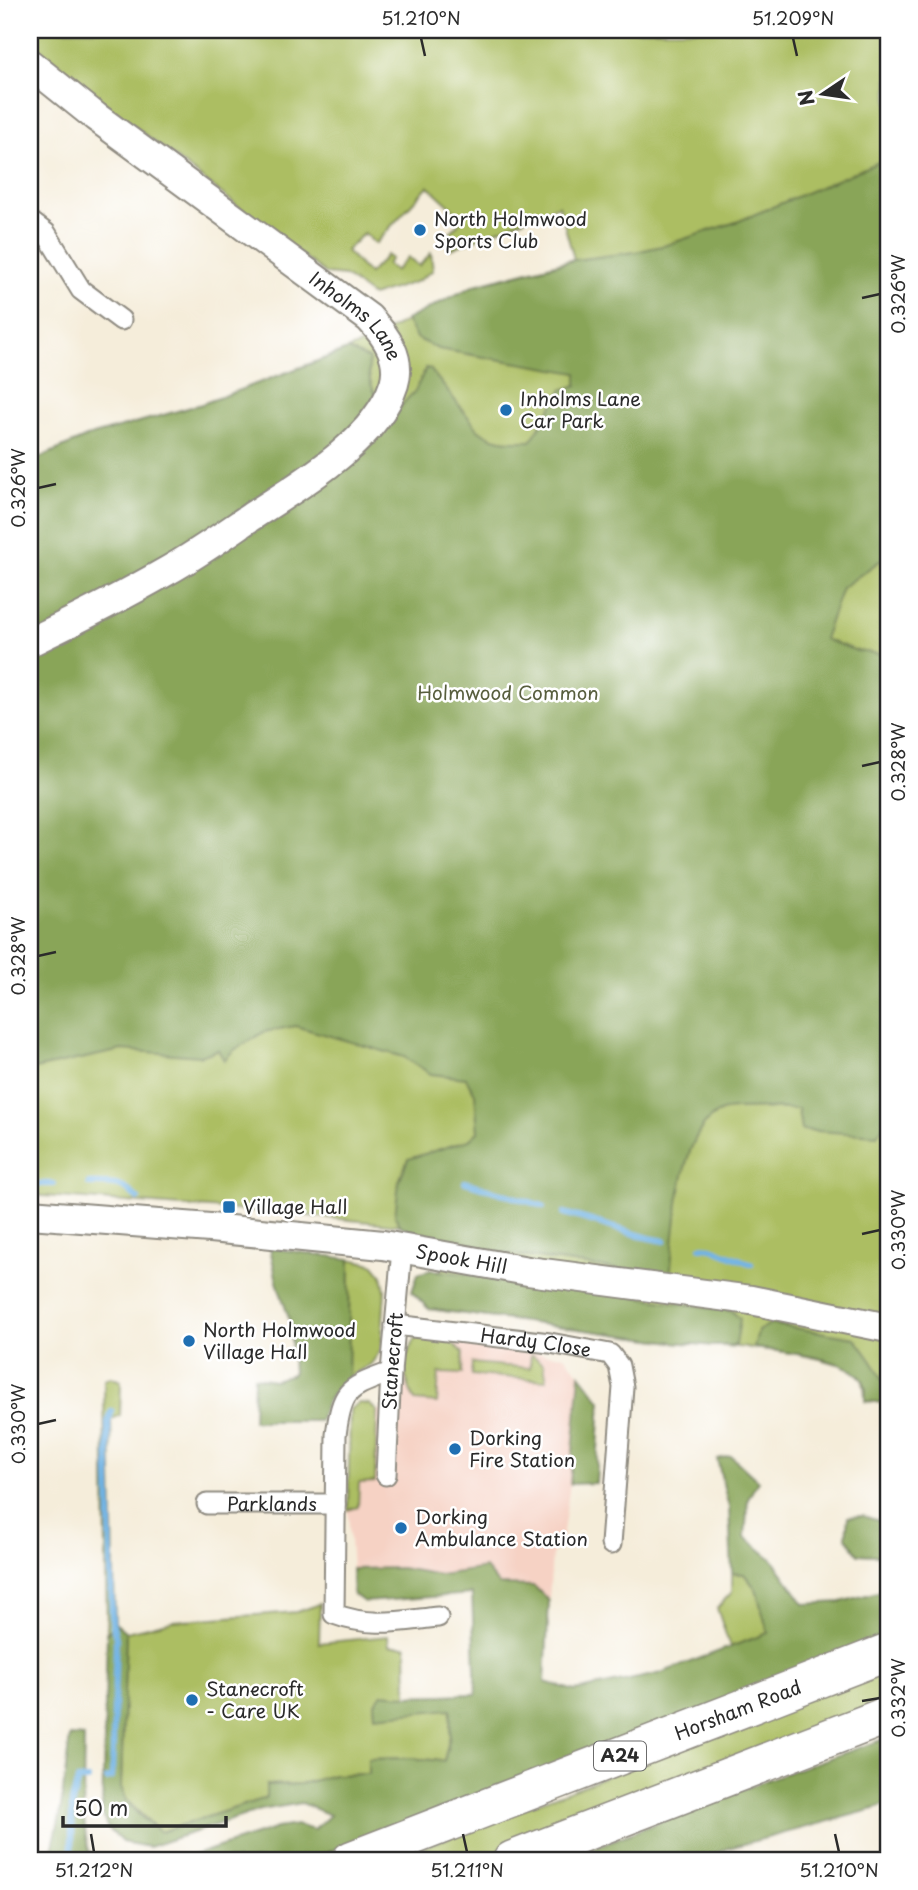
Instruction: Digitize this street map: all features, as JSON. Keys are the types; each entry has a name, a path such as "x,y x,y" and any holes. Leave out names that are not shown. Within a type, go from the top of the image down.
{"highway":[{"name":"Horsham Road","path":"351,1860 888,1652"},
{"path":"512,1860 888,1715"}],"street":[{"name":"Inholms Lane","path":"30,64 96,117 369,318 382,331 395,355 395,383 382,408 360,437 317,474 169,570 30,642"},
{"path":"30,221 46,233 81,290 121,320"},
{"name":"Spook Hill","path":"30,1214 210,1228 402,1249 528,1271 751,1300 888,1328"},
{"name":"Stanecroft","path":"386,1475 391,1372 402,1249"},
{"name":"Hardy Close","path":"395,1325 550,1343 610,1354 620,1366 623,1387 611,1544"},
{"name":"Parklands","path":"391,1372 351,1388 339,1410 334,1614 354,1622 374,1624 438,1617"},
{"name":"Parklands","path":"207,1504 335,1504"}],"shaded area":[{"path":"416,1338 565,1356 580,1374 570,1484 562,1539 552,1555 549,1601 534,1586 499,1585 485,1569 440,1575 401,1568 352,1569 348,1451 359,1403 369,1404 377,1411 402,1400 405,1354"}],"green space":[{"name":"Holmwood Common","path":"30,30 888,30 886,1403 865,1401 861,1378 852,1368 812,1357 773,1350 674,1342 429,1309 412,1292 418,1274 441,1270 445,1245 399,1225 280,1213 30,1195 30,462 87,437 202,404 360,345 475,285 574,259 559,205 451,249 443,241 463,218 428,186 375,244 364,233 346,251 369,274 387,255 391,259 387,264 395,271 408,257 419,266 431,253 433,270 418,281 372,296 345,276 326,274 30,46"},
{"name":"Holmwood Common","path":"888,158 888,555 842,588 824,639 857,651 888,655 888,1119 877,1135 801,1130 798,1109 728,1110 707,1121 687,1160 681,1185 670,1277 445,1245 399,1225 395,1216 399,1181 408,1159 469,1140 478,1132 475,1094 466,1078 431,1074 404,1057 295,1026 264,1032 234,1050 224,1060 218,1050 200,1056 122,1050 30,1070 30,462 87,437 202,404 348,350 369,359 371,384 381,402 393,414 415,391 426,368 430,369 484,434 503,440 531,441 562,390 577,385 577,373 438,349 416,338 406,320 475,285 574,260 666,245 739,221"},
{"path":"270,1248 350,1259 348,1377 330,1396 320,1421 253,1421 254,1377 274,1380 293,1374 290,1322 277,1282"},
{"path":"350,1259 373,1264 382,1275 385,1290 381,1350 371,1364 348,1377"},
{"path":"430,1270 531,1281 732,1311 740,1319 736,1345 674,1342 429,1309 412,1292 418,1274"},
{"path":"770,1324 855,1338 882,1379 886,1388 886,1403 865,1401 865,1385 859,1376 848,1368 798,1354 754,1348 758,1331"},
{"path":"416,1338 450,1341 463,1353 462,1374 439,1373 437,1403 415,1401 408,1384 405,1362"},
{"path":"531,1354 544,1364 547,1380 471,1375 472,1363 530,1368"},
{"path":"580,1374 601,1401 596,1483 570,1484"},
{"path":"110,1377 121,1381 120,1415 111,1420 115,1623 107,1634 104,1380"},
{"path":"359,1403 369,1404 377,1411 375,1482 359,1483 358,1507 348,1510 350,1409"},
{"path":"731,1456 758,1481 748,1499 745,1537 772,1559 804,1604 841,1602 888,1589 888,1638 308,1860 179,1860 277,1828 296,1825 314,1830 330,1815 302,1803 261,1810 149,1847 122,1842 107,1827 102,1812 107,1634 115,1623 126,1632 121,1787 132,1807 161,1832 266,1798 266,1785 301,1784 334,1775 368,1774 368,1759 444,1761 450,1736 451,1709 375,1716 374,1704 382,1694 476,1694 472,1594 364,1602 353,1594 352,1569 401,1568 440,1575 485,1568 499,1585 534,1586 549,1601 545,1682 575,1691 658,1674 768,1633 756,1589 744,1574 732,1573 729,1508 717,1459"},
{"path":"862,1516 888,1523 888,1556 858,1554 846,1537 848,1517"},
{"path":"732,1573 744,1574 756,1589 769,1633 730,1647 717,1608 732,1592"},
{"path":"320,1604 319,1643 388,1636 389,1646 406,1646 407,1696 476,1694 451,1709 450,1736 444,1761 368,1759 368,1774 334,1775 301,1784 266,1785 266,1798 160,1832 125,1799 121,1787 126,1632 172,1621 297,1612"},
{"path":"888,1667 888,1702 474,1860 390,1860"},
{"path":"70,1736 84,1737 84,1821 89,1851 94,1860 50,1860 60,1815"},
{"path":"888,1738 888,1803 878,1808 729,1848 700,1860 562,1860 777,1776"}],"waterway":[{"path":"465,1182 543,1206"},
{"path":"30,1184 54,1184"},
{"path":"89,1184 116,1185 138,1199"},
{"path":"564,1213 665,1241"},
{"path":"701,1247 712,1248 751,1264"},
{"path":"107,1779 112,1777 116,1638 112,1622 108,1422 112,1411"},
{"path":"72,1860 72,1802 78,1780 88,1780"}],"place":[{"name":"North Holmwood Sports Club","path":"420,230"},
{"name":"Inholms Lane Car Park","path":"506,410"},
{"name":"Village Hall","path":"229,1207"},
{"name":"North Holmwood Village Hall","path":"189,1341"},
{"name":"Dorking Fire Station","path":"455,1449"},
{"name":"Dorking Ambulance Station","path":"401,1528"},
{"name":"Stanecroft - Care UK","path":"192,1700"}]}
